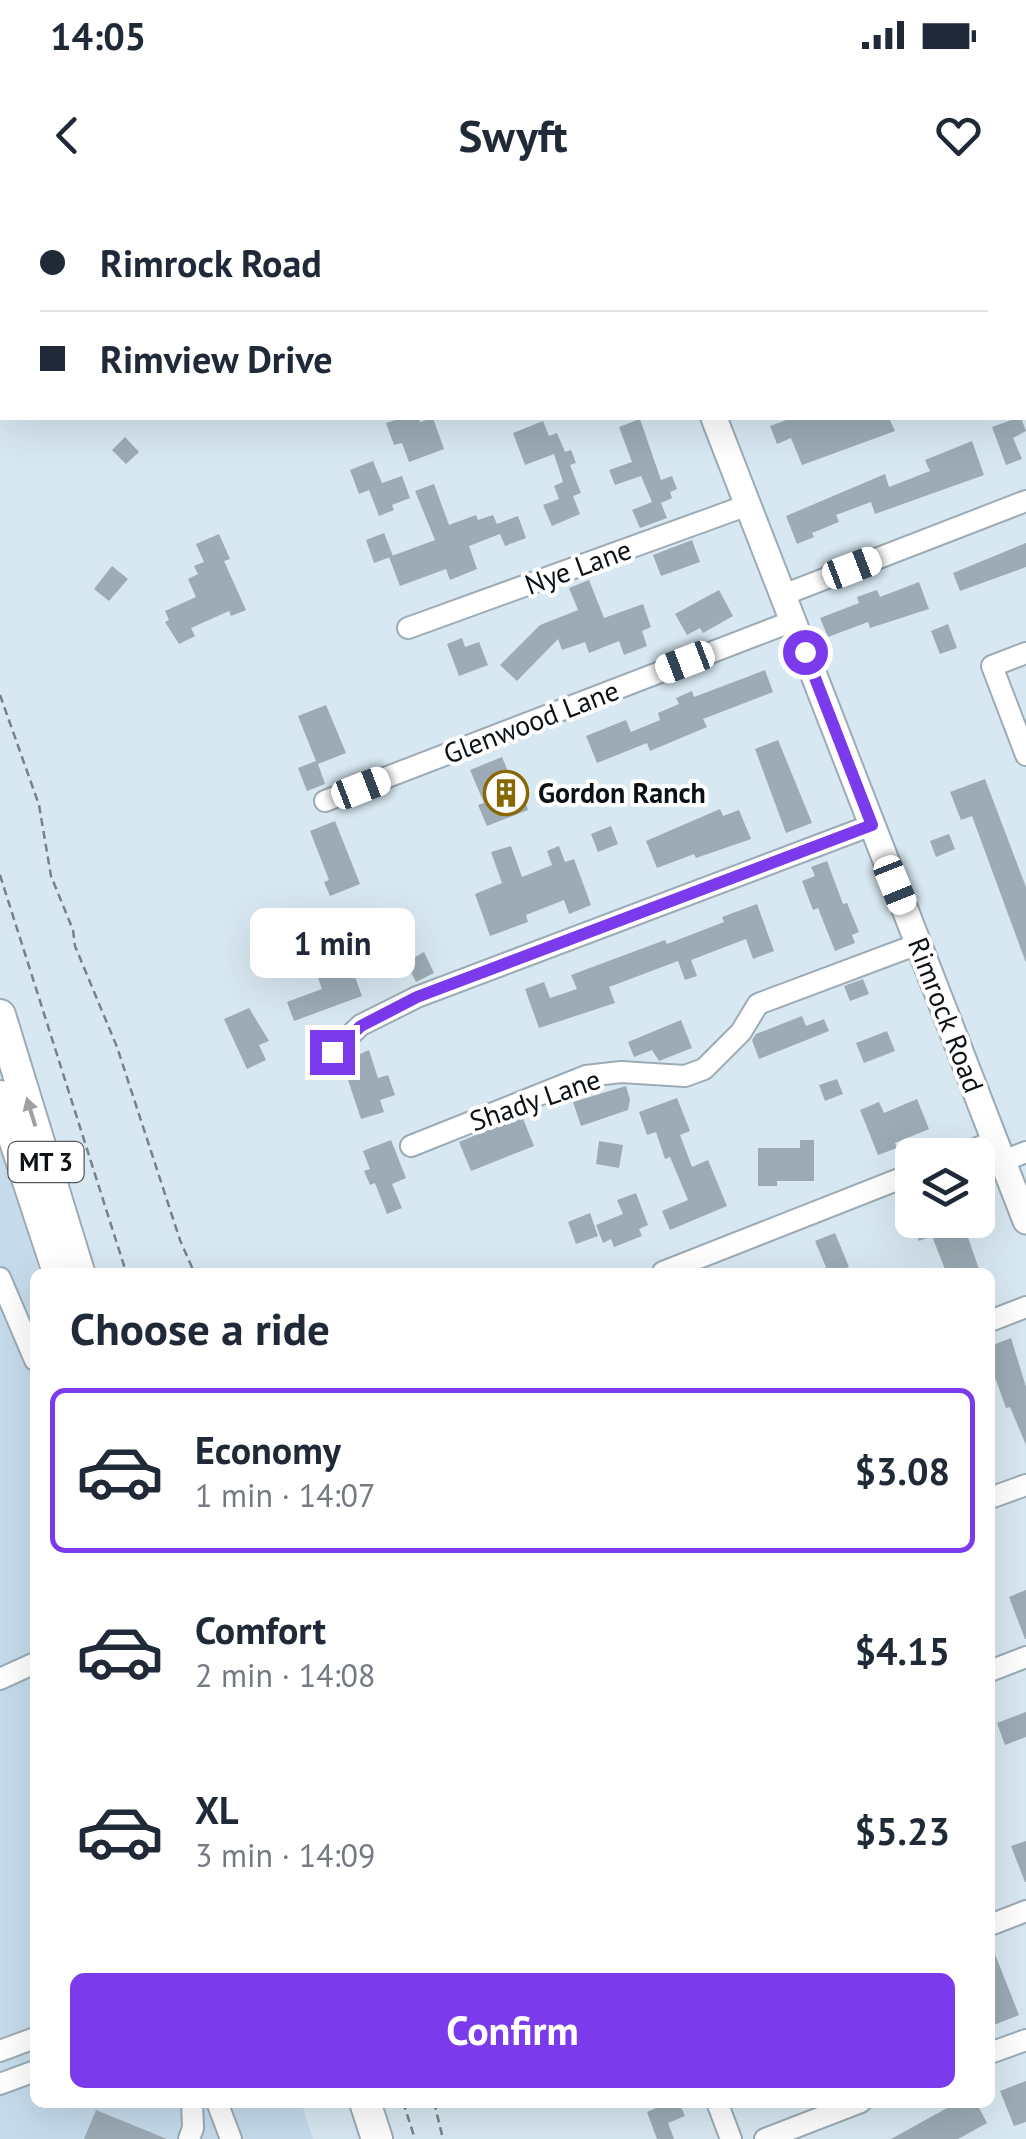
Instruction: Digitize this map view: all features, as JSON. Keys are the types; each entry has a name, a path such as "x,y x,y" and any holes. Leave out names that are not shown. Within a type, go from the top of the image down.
{"highway":[{"name":"MT 3","path":"0,995 12,1051 78,1268"},
{"path":"0,1016 12,1051"},
{"name":"MT 3","path":"0,1096 57,1268"},
{"path":"366,2108 376,2139"}],"main road":[{"name":"Rimrock Road","path":"715,420 918,944 1008,1151 1026,1222"}],"street":[{"path":"783,595 1026,500"},
{"name":"Nye Lane","path":"408,628 748,505"},
{"name":"Glenwood Lane","path":"325,802 793,620"},
{"path":"1026,653 992,666 1026,755"},
{"path":"332,1052 361,1026 417,997 872,825"},
{"name":"Shady Lane","path":"411,1146 586,1076 622,1072 684,1076 704,1069 742,1032 758,1004 918,944"},
{"path":"673,1268 895,1181"},
{"path":"0,1278 30,1348"},
{"path":"995,1320 1026,1307"},
{"path":"995,1496 1026,1485"},
{"path":"995,1670 1026,1658"},
{"path":"0,1679 30,1666"},
{"path":"995,1923 1026,1911"},
{"path":"0,2051 30,2040"},
{"path":"995,2051 1026,2040"},
{"path":"0,2084 30,2073"},
{"path":"189,2139 192,2108"},
{"path":"219,2108 230,2139"},
{"path":"719,2108 731,2139"},
{"path":"765,2139 845,2108"}],"path":[{"path":"0,694 40,806 51,876 117,1047 192,1268"},
{"path":"0,875 125,1268"},
{"path":"405,2108 415,2139"},
{"path":"435,2108 442,2139"}],"shaded area":[{"path":"0,1142 38,1268 30,1268 30,2108 303,2108 313,2139 0,2139"}],"building":[{"path":"434,420 444,449 409,462 402,443 394,445 386,423"},
{"path":"640,420 661,480 672,476 677,489 670,492 672,498 661,503 667,518 640,528 632,510 652,502 641,476 615,485 609,470 632,462 619,427"},
{"path":"786,420 890,420 895,431 802,465 791,438 777,444 770,426"},
{"path":"1022,420 1026,431 1013,438 1022,459 1006,465 992,427"},
{"path":"543,421 549,436 557,433 565,452 571,450 576,463 570,465 581,493 573,496 580,514 552,526 543,505 559,499 554,486 563,482 554,454 525,465 513,433"},
{"path":"125,437 139,452 126,464 112,450"},
{"path":"972,441 984,475 875,514 871,502 836,515 839,522 797,544 786,516 885,474 889,487 930,471 925,460"},
{"path":"373,461 382,483 402,476 410,498 379,516 369,490 359,494 350,470"},
{"path":"434,484 449,525 476,515 478,520 493,515 497,524 518,516 526,538 505,546 500,534 469,546 477,569 450,580 446,569 400,586 389,557 435,540 415,491"},
{"path":"384,533 393,556 374,563 366,540"},
{"path":"219,534 230,559 224,561 246,610 231,616 229,611 191,628 195,636 179,644 165,622 169,620 165,611 196,597 188,579 198,574 194,566 204,562 196,544"},
{"path":"692,540 700,562 661,576 653,555"},
{"path":"1026,543 1026,567 960,591 953,573"},
{"path":"112,566 128,579 109,601 94,589"},
{"path":"589,580 604,618 643,604 651,627 642,631 647,646 624,655 619,641 589,653 585,642 562,650 558,639 517,681 500,665 540,625 578,610 569,588"},
{"path":"919,582 929,609 870,628 868,622 828,637 820,618 859,603 857,597 877,590 880,597"},
{"path":"719,590 733,616 703,633 700,628 687,635 675,614"},
{"path":"948,624 957,648 940,654 931,631"},
{"path":"462,638 465,647 479,642 488,665 459,676 447,644"},
{"path":"765,670 773,692 703,719 707,727 650,751 647,743 597,763 586,736 626,720 631,732 660,720 658,713 679,704 676,698 692,691 694,697"},
{"path":"326,705 346,753 318,764 325,784 307,791 298,768 316,761 298,716"},
{"path":"778,740 812,823 786,833 755,749"},
{"name":"Gordon Ranch","path":"502,757 528,810 487,826 478,805 484,803 470,770"},
{"path":"985,779 1026,887 1026,963 972,816 961,820 950,792"},
{"path":"720,809 723,816 739,810 751,839 657,868 646,841"},
{"path":"335,821 360,884 330,896 324,882 329,880 310,831"},
{"path":"611,826 618,844 598,852 591,834"},
{"path":"949,834 955,849 936,857 930,841"},
{"path":"511,846 522,877 552,865 547,851 559,846 565,862 574,859 591,905 569,914 564,900 526,915 528,922 490,936 475,894 502,883 491,852"},
{"path":"827,861 843,904 847,903 859,932 852,935 855,943 835,951 802,881 815,876 811,867"},
{"path":"757,904 774,951 753,959 746,939 691,960 697,976 685,980 678,961 609,987 615,1003 539,1028 525,989 544,982 550,998 577,989 571,975 665,940 667,944 724,922 722,917"},
{"path":"346,952 362,996 294,1021 287,1002 322,989 313,964"},
{"path":"424,952 434,973 416,982 406,962"},
{"path":"863,979 869,994 850,1001 844,986"},
{"path":"249,1008 269,1041 259,1045 266,1060 247,1069 224,1019"},
{"path":"802,1016 806,1026 824,1019 829,1031 759,1059 752,1040 756,1034"},
{"path":"681,1020 692,1048 659,1061 652,1050 634,1057 628,1042"},
{"path":"887,1031 895,1051 864,1063 856,1043"},
{"path":"369,1050 378,1078 388,1075 395,1095 380,1100 384,1112 361,1119 342,1062"},
{"path":"837,1079 843,1094 825,1101 819,1085"},
{"path":"626,1086 628,1110 581,1126 573,1102"},
{"path":"677,1098 690,1131 680,1135 692,1167 708,1160 727,1206 670,1230 662,1211 688,1200 670,1157 665,1159 656,1132 647,1135 639,1112"},
{"path":"917,1099 929,1129 907,1138 895,1138 895,1149 878,1155 860,1110 879,1102 884,1113"},
{"path":"522,1116 534,1146 471,1171 459,1142"},
{"path":"391,1140 406,1178 392,1184 402,1208 387,1214 375,1183 370,1185 364,1171 370,1169 363,1151"},
{"path":"800,1140 814,1140 814,1181 777,1181 777,1186 758,1186 758,1148 800,1148"},
{"path":"599,1141 623,1145 619,1168 596,1164"},
{"path":"636,1193 648,1225 639,1229 642,1236 614,1247 611,1239 603,1243 596,1225 623,1214 617,1200"},
{"path":"590,1213 598,1236 576,1244 568,1222"},
{"path":"835,1233 849,1267 826,1268 815,1241"},
{"path":"933,1238 968,1238 979,1268 944,1268"},
{"path":"1011,1338 1026,1387 1026,1445 995,1378 995,1344"},
{"path":"1026,1590 1026,1639 1025,1639 1009,1597"},
{"path":"1026,1712 1026,1737 1005,1745 997,1723"},
{"path":"1026,1841 1026,1882 1025,1882 1011,1846"},
{"path":"995,1954 1019,2015 995,2025"},
{"path":"1026,2081 1026,2122 1014,2126 1000,2091"},
{"path":"682,2108 685,2116 668,2123 674,2139 657,2139 647,2112"},
{"path":"947,2108 979,2108 987,2123 958,2139 891,2139"},
{"path":"96,2110 167,2139 84,2139"}],"place":[{"name":"Gordon Ranch","path":"506,793"}],"route":[{"path":"332,1052 361,1026 417,997 872,825 805,652"}]}
